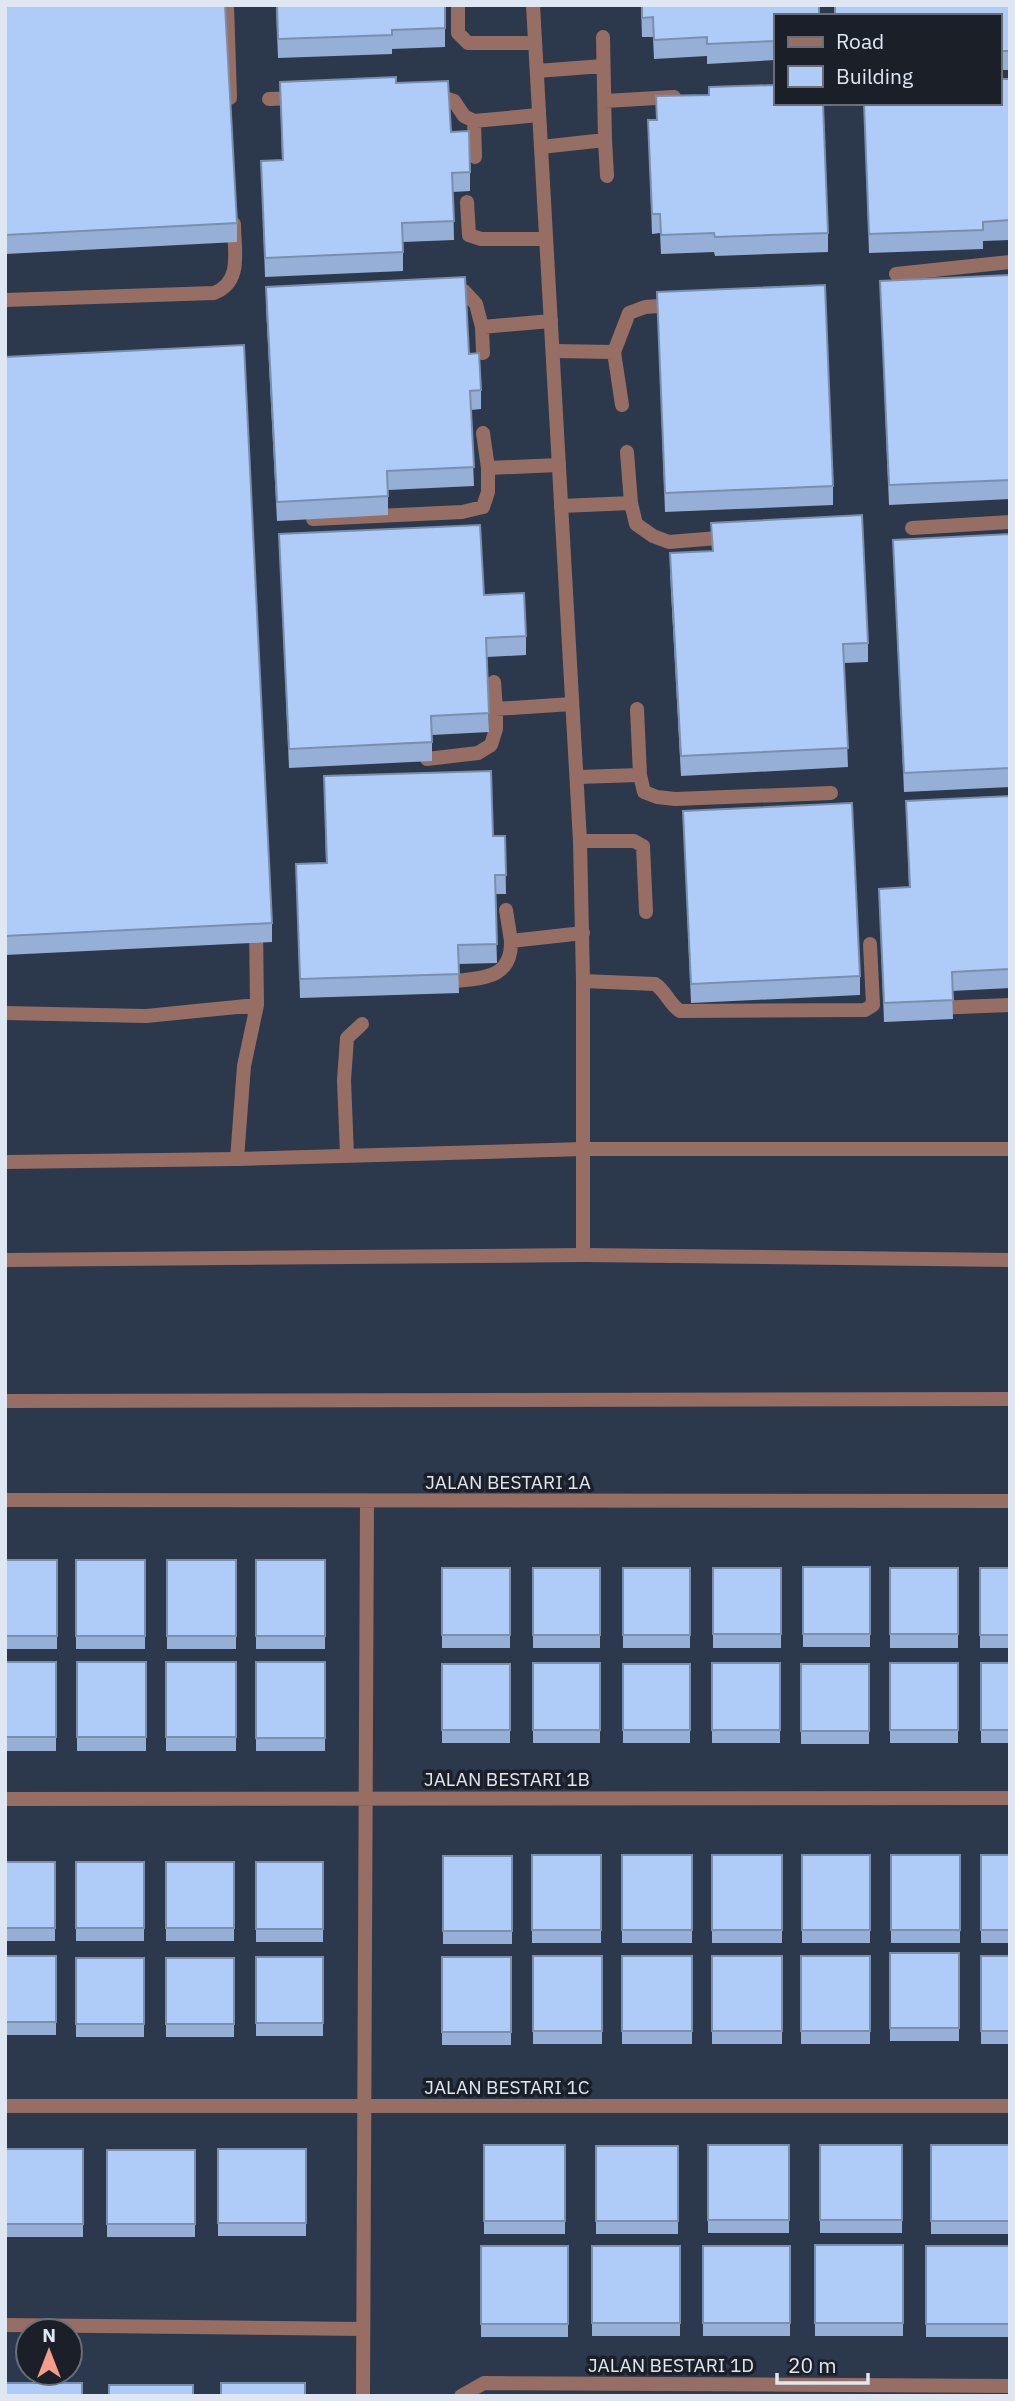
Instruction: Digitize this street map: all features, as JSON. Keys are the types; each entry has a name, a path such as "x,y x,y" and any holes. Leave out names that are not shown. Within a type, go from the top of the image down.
{"street":[{"path":"227,5 230,117"},
{"path":"458,5 458,33 468,43 535,43"},
{"path":"533,5 580,841 583,933 583,1255"},
{"path":"603,37 607,176"},
{"path":"537,71 603,66"},
{"path":"422,94 436,94 454,101 464,116 474,121 539,115"},
{"path":"605,101 684,96"},
{"path":"269,99 311,97"},
{"path":"474,121 475,157"},
{"path":"541,147 605,140"},
{"path":"467,202 469,234 481,239 546,239"},
{"path":"5,300 214,293 225,288 233,278 233,214"},
{"path":"897,274 1010,262"},
{"path":"430,292 464,291 475,304 482,327 483,353"},
{"path":"622,405 614,352 629,313 645,307 686,305"},
{"path":"482,327 551,321"},
{"path":"552,351 614,352"},
{"path":"313,519 462,512 483,507 488,492 488,468 483,433"},
{"path":"626,452 636,524 653,536 669,542 747,536"},
{"path":"488,468 559,466"},
{"path":"561,506 631,503"},
{"path":"912,528 1010,522"},
{"path":"426,759 478,753 491,745 496,729 494,682"},
{"path":"496,709 572,704"},
{"path":"637,709 640,775 644,792 674,799 831,793"},
{"path":"576,777 640,775"},
{"path":"580,841 634,841 643,846 646,912"},
{"path":"237,1159 244,1066 257,1005 255,909"},
{"path":"455,981 486,978 499,971 511,956 506,910"},
{"path":"511,940 583,933"},
{"path":"583,981 655,984 663,989 673,1006 680,1011 865,1010 873,1005 870,944"},
{"path":"5,1013 146,1016 257,1005"},
{"path":"920,1009 1010,1005"},
{"path":"347,1155 344,1080 347,1038 362,1024"},
{"path":"5,1162 237,1159 584,1149 1010,1149"},
{"path":"5,1259 583,1255 1010,1259"},
{"path":"5,1401 1010,1399"},
{"name":"JALAN BESTARI 1A","path":"5,1500 1010,1501"},
{"path":"363,2396 362,2106 367,1798 367,1501"},
{"name":"JALAN BESTARI 1B","path":"5,1799 1010,1798"},
{"name":"JALAN BESTARI 1C","path":"5,2106 1010,2106"},
{"path":"5,2325 363,2329"},
{"name":"JALAN BESTARI 1D","path":"461,2396 484,2384 1010,2386"}],"building":[{"path":"5,5 225,5 237,223 5,235"},
{"path":"277,5 445,5 445,28 392,30 392,35 278,39"},
{"path":"642,5 819,5 819,14 774,14 774,41 707,44 707,37 654,40 653,17 642,18"},
{"path":"835,5 1010,5 1010,51 1001,51 1001,14 835,14"},
{"path":"396,77 396,83 448,81 451,132 469,131 470,172 452,173 454,221 402,223 403,252 265,258 261,161 283,160 280,82"},
{"path":"1001,79 1010,79 1010,220 983,222 983,230 869,234 864,105 1001,105"},
{"path":"774,85 774,105 823,105 828,233 715,237 714,233 661,235 660,214 652,214 648,120 657,120 656,96 709,95 709,87"},
{"path":"1010,275 1010,480 889,485 880,281"},
{"path":"465,277 469,354 479,353 481,390 470,391 474,467 387,471 388,496 277,502 266,287"},
{"path":"825,285 833,486 665,493 657,292"},
{"path":"244,345 272,923 5,936 5,357"},
{"path":"862,515 868,643 843,644 848,748 681,756 670,553 713,551 711,523"},
{"path":"480,525 484,595 524,593 526,636 486,638 489,713 431,716 432,742 289,749 279,534"},
{"path":"1010,534 1010,768 904,773 893,540"},
{"path":"491,771 493,836 505,836 506,875 495,875 497,944 458,945 459,974 300,979 296,864 327,863 324,776"},
{"path":"1010,796 1010,969 952,972 953,1000 884,1003 879,889 910,887 906,801"},
{"path":"852,803 860,976 691,984 683,811"},
{"path":"5,1560 57,1560 57,1636 5,1636"},
{"path":"76,1560 145,1560 145,1636 76,1636"},
{"path":"167,1560 236,1560 236,1636 167,1636"},
{"path":"256,1560 325,1560 325,1636 256,1636"},
{"path":"803,1567 870,1567 870,1634 803,1634"},
{"path":"442,1568 510,1568 510,1635 442,1635"},
{"path":"533,1568 600,1568 600,1635 533,1635"},
{"path":"623,1568 690,1568 690,1635 623,1635"},
{"path":"713,1568 781,1568 781,1634 713,1634"},
{"path":"890,1568 958,1568 958,1634 890,1634"},
{"path":"980,1568 1010,1568 1010,1635 980,1635"},
{"path":"5,1662 56,1662 56,1737 5,1737"},
{"path":"77,1662 146,1662 146,1737 77,1737"},
{"path":"166,1662 236,1662 236,1737 166,1737"},
{"path":"256,1662 325,1662 325,1738 256,1738"},
{"path":"533,1663 600,1663 600,1730 533,1730"},
{"path":"712,1663 780,1663 780,1730 712,1730"},
{"path":"890,1663 958,1663 958,1730 890,1730"},
{"path":"981,1663 1010,1663 1010,1730 981,1730"},
{"path":"442,1664 510,1664 510,1730 442,1730"},
{"path":"623,1664 690,1664 690,1730 623,1730"},
{"path":"801,1664 869,1664 869,1731 801,1731"},
{"path":"532,1855 601,1855 601,1930 532,1930"},
{"path":"622,1855 692,1855 692,1930 622,1930"},
{"path":"712,1855 782,1855 782,1930 712,1930"},
{"path":"802,1855 870,1855 870,1930 802,1930"},
{"path":"891,1855 960,1855 960,1930 891,1930"},
{"path":"981,1855 1010,1855 1010,1930 981,1930"},
{"path":"443,1856 512,1856 512,1931 443,1931"},
{"path":"5,1862 55,1862 55,1928 5,1928"},
{"path":"76,1862 144,1862 144,1928 76,1928"},
{"path":"166,1862 234,1862 234,1928 166,1928"},
{"path":"256,1862 323,1862 323,1929 256,1929"},
{"path":"890,1953 959,1953 959,2028 890,2028"},
{"path":"5,1956 56,1956 56,2022 5,2022"},
{"path":"533,1956 602,1956 602,2031 533,2031"},
{"path":"622,1956 692,1956 692,2031 622,2031"},
{"path":"712,1956 782,1956 782,2031 712,2031"},
{"path":"801,1956 870,1956 870,2031 801,2031"},
{"path":"981,1956 1010,1956 1010,2031 981,2031"},
{"path":"256,1957 323,1957 323,2023 256,2023"},
{"path":"442,1957 511,1957 511,2032 442,2032"},
{"path":"76,1958 144,1958 144,2024 76,2024"},
{"path":"166,1958 234,1958 234,2024 166,2024"},
{"path":"484,2145 565,2145 565,2221 484,2221"},
{"path":"708,2145 789,2145 789,2220 708,2220"},
{"path":"820,2145 902,2145 902,2220 820,2220"},
{"path":"931,2145 1010,2145 1010,2221 931,2221"},
{"path":"596,2146 678,2146 678,2221 596,2221"},
{"path":"5,2149 83,2149 83,2224 5,2224"},
{"path":"218,2149 306,2149 306,2223 218,2223"},
{"path":"107,2150 195,2150 195,2224 107,2224"},
{"path":"815,2245 903,2245 903,2323 815,2323"},
{"path":"481,2246 568,2246 568,2324 481,2324"},
{"path":"592,2246 680,2246 680,2323 592,2323"},
{"path":"703,2246 790,2246 790,2323 703,2323"},
{"path":"926,2246 1010,2246 1010,2324 926,2324"},
{"path":"5,2383 14,2383 14,2387 82,2387 82,2396 5,2396"},
{"path":"221,2383 305,2383 305,2396 221,2396"},
{"path":"109,2385 193,2385 193,2396 109,2396"}]}
